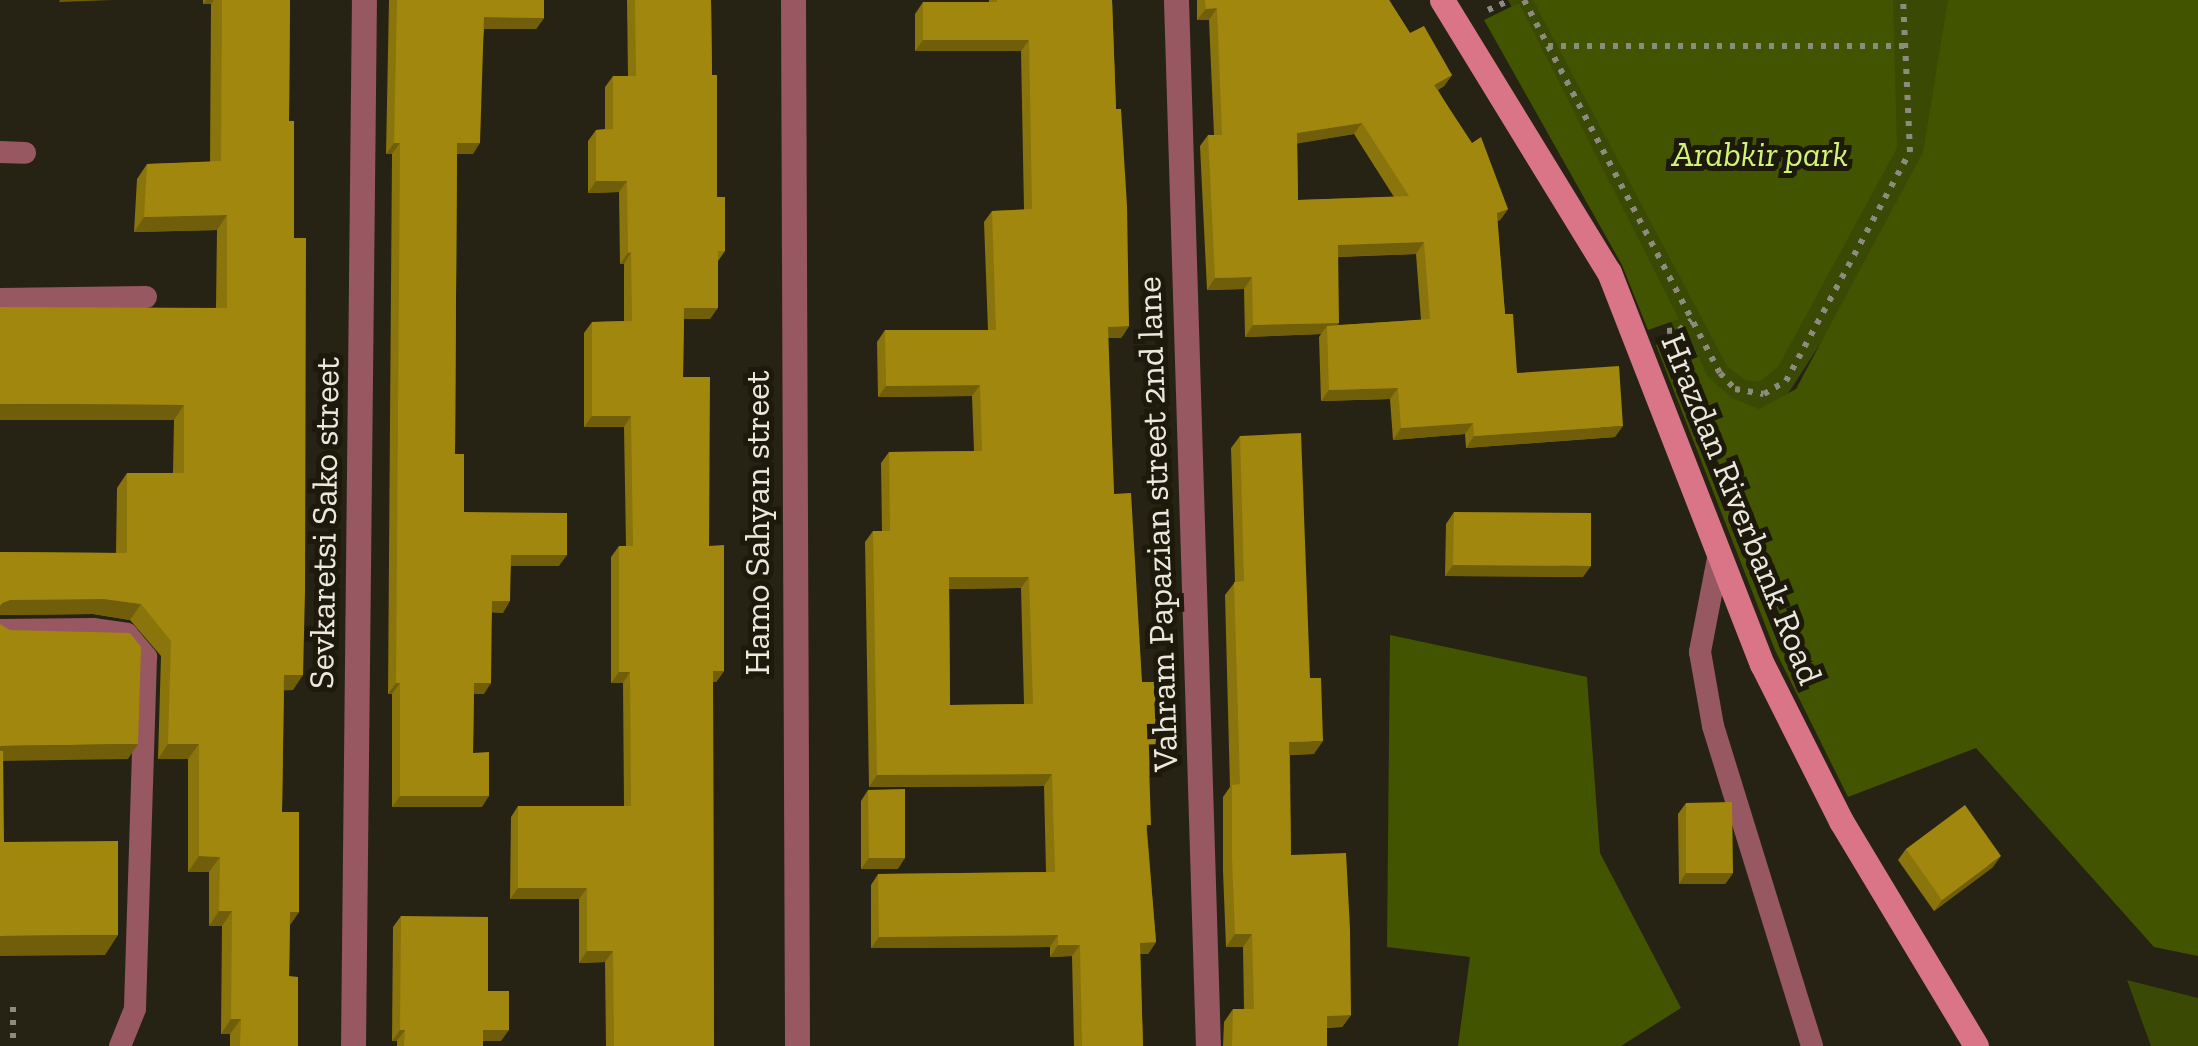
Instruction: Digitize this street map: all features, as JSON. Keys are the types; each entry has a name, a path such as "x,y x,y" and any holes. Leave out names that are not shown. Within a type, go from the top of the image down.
{"street":[{"name":"Sevkaretsi Sako street","path":"354,1046 364,0"},
{"name":"Hamo Sahyan street","path":"793,0 797,1046"},
{"name":"Vahram Papazian street 2nd lane","path":"1176,0 1208,1046"},
{"name":"Hrazdan Riverbank Road","path":"1442,0 1609,272 1762,664 1841,821 1976,1046"}],"lane":[{"path":"0,152 25,154"},
{"path":"0,298 146,296"},
{"path":"1719,552 1700,652 1713,726 1812,1046"},
{"path":"0,630 93,629 127,634 146,658 135,1009 120,1046"}],"path":[{"path":"1524,0 1720,373 1735,389 1764,394 1786,381 1910,152 1903,0"},
{"path":"1548,46 1905,46"},
{"path":"13,1007 13,1046"}],"green space":[{"name":"Arabkir park","path":"1508,0 1975,0 1961,127 1754,446 1709,397"},
{"name":"Arabkir park","path":"1533,0 1893,0 1897,148 1778,367 1759,382 1745,380 1727,366"},
{"path":"1948,0 2198,0 2198,956 2154,947 1976,748 1848,797 1775,650 1656,345 1686,330 1708,377 1732,398 1759,409 1796,389 1923,152"},
{"path":"1519,3 1679,319 1648,330 1622,265 1484,20"},
{"path":"1390,635 1587,677 1600,853 1681,1008 1621,1046 1458,1046 1470,957 1387,947"},
{"path":"2127,980 2198,998 2198,1046 2151,1046"}],"building":[{"path":"222,0 290,0 289,121 294,121 294,238 306,238 305,591 303,675 284,675 282,812 299,812 299,912 290,912 289,976 298,977 298,1046 240,1046 241,1019 231,1019 232,911 219,911 220,857 199,856 199,744 168,744 171,641 141,604 104,599 10,600 0,606 0,552 127,553 127,473 184,473 184,405 0,404 0,307 227,308 227,215 144,217 147,164 221,161"},
{"path":"397,0 544,0 544,18 484,17 480,143 457,143 455,454 464,454 464,512 567,513 567,555 511,555 510,601 492,601 491,683 474,683 473,753 489,752 489,796 400,796 400,683 396,683 400,143 394,143"},
{"path":"635,0 711,0 712,75 717,75 717,197 725,197 725,251 718,251 718,308 684,308 683,377 710,377 709,546 724,545 724,671 713,671 714,1046 614,1046 613,951 587,951 587,888 518,888 518,806 631,806 630,672 619,672 619,546 633,546 631,416 592,416 592,322 632,321 627,181 596,181 596,130 613,129 613,76 636,76"},
{"path":"1112,0 1116,109 1121,109 1127,206 1129,326 1108,327 1114,494 1131,493 1142,682 1155,682 1157,764 1149,765 1151,825 1146,825 1156,942 1140,943 1143,1046 1082,1046 1080,945 1058,945 1058,935 879,937 878,874 1055,872 1052,774 877,775 873,531 890,531 889,452 982,451 980,385 886,386 885,330 996,330 992,211 1032,209 1029,40 923,40 923,2","holes":["949,577 1029,577 1033,704 950,705"]},
{"path":"1205,0 1389,0 1410,33 1424,26 1452,75 1434,85 1472,143 1481,137 1508,209 1497,213 1505,314 1513,314 1517,373 1619,366 1623,426 1474,436 1473,423 1401,428 1398,388 1329,390 1327,326 1430,319 1424,242 1338,245 1339,323 1253,325 1252,277 1215,278 1208,135 1222,135 1217,8 1206,9","holes":["1362,123 1409,196 1298,200 1297,133"]},
{"path":"1301,433 1310,678 1321,678 1323,741 1289,742 1291,855 1346,853 1351,1015 1327,1016 1327,1046 1232,1046 1233,1009 1254,1009 1252,934 1235,934 1232,858 1232,785 1240,784 1234,582 1244,581 1240,436"},
{"path":"1454,512 1591,513 1591,566 1453,565"},
{"path":"0,624 10,630 130,633 141,647 138,744 0,746"},
{"path":"0,751 4,842 118,841 118,935 0,936"},
{"path":"905,789 905,858 869,858 868,790"},
{"path":"1732,802 1733,873 1686,873 1686,803"},
{"path":"1965,805 2001,856 1942,900 1906,849"},
{"path":"401,916 488,917 488,991 509,991 509,1030 483,1030 483,1046 404,1046 405,1030 400,1030"}]}
